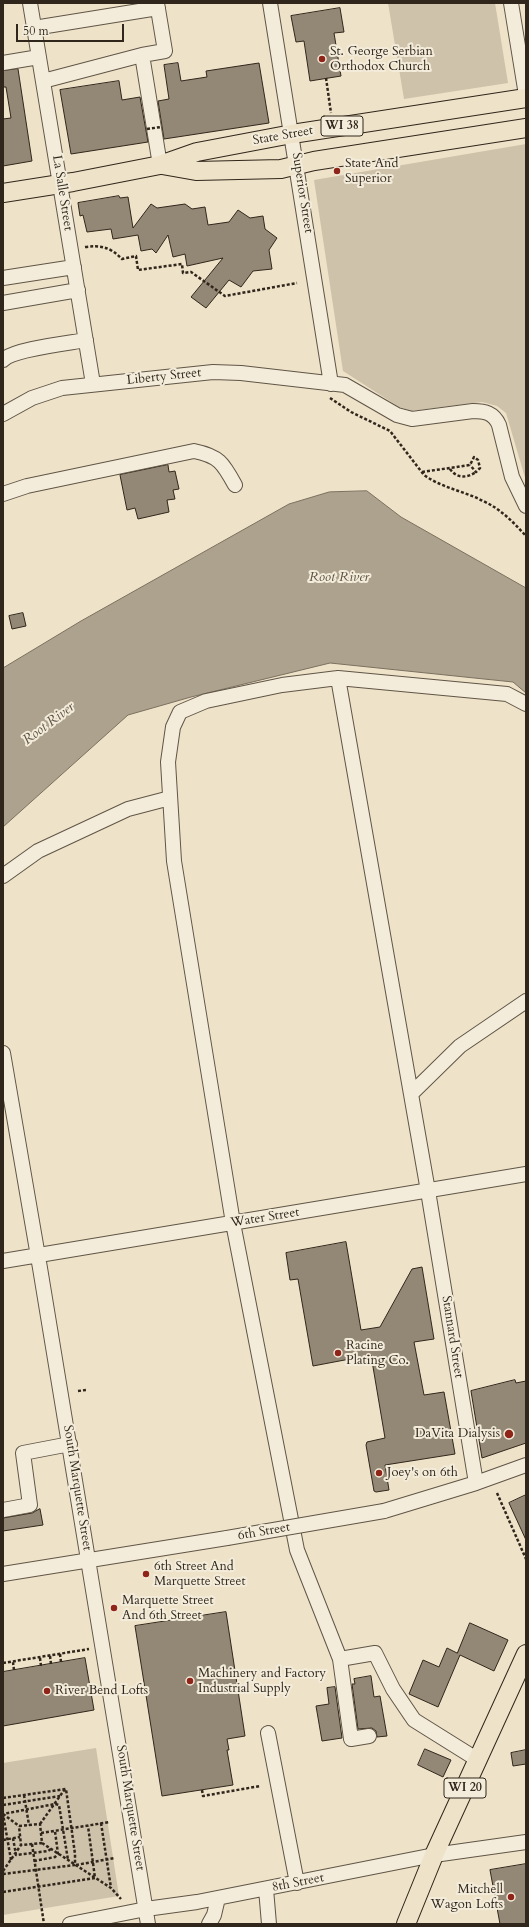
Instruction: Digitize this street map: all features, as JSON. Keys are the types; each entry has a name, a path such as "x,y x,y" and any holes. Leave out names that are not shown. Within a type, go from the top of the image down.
{"main road":[{"name":"State Street","path":"3,193 160,165 197,152 292,134 526,97"},
{"name":"State Street","path":"160,165 196,171 281,169 297,165 526,128"},
{"name":"WI 20","path":"406,1924 434,1855 526,1654"}],"street":[{"name":"La Salle Street","path":"30,3 94,384"},
{"name":"Superior Street","path":"270,3 297,165 330,390"},
{"path":"511,3 526,97"},
{"path":"34,28 158,6 165,51 142,55 43,81"},
{"path":"142,55 160,165"},
{"path":"3,63 39,57"},
{"path":"3,278 74,267"},
{"path":"3,303 78,290"},
{"path":"3,360 6,357 22,352 86,340"},
{"name":"Liberty Street","path":"3,414 25,401 62,388 213,372 241,372 330,390 345,385 405,418 420,419 474,411 481,411 492,415 496,418 499,425 514,483 526,506"},
{"path":"3,494 27,486 194,451 212,455 226,468 235,485"},
{"path":"369,1736 351,1739 340,1659 297,1550 233,1223 174,861 168,762 173,727 180,712 206,701 282,685 338,678 507,694 526,704"},
{"name":"Stannard Street","path":"338,678 428,1191 476,1483"},
{"path":"3,876 38,851 128,809 170,798"},
{"path":"411,1094 460,1046 526,1001"},
{"name":"South Marquette Street","path":"3,1053 70,1444 148,1924"},
{"name":"Water Street","path":"3,1261 526,1174"},
{"path":"3,1510 30,1505 23,1453 70,1444"},
{"name":"6th Street","path":"3,1574 384,1511 524,1467"},
{"path":"340,1659 374,1653 393,1689 414,1720 478,1760"},
{"path":"268,1733 297,1883"},
{"name":"8th Street","path":"70,1924 266,1889 434,1855 526,1842"},
{"path":"266,1889 269,1924"},
{"path":"209,1924 214,1916 218,1898"}],"path":[{"path":"326,78 331,113"},
{"path":"147,129 161,127"},
{"path":"84,247 105,246 114,251 122,259 136,256 138,270 182,264 183,272 191,272 225,296 297,283"},
{"path":"330,390 351,412 390,431 421,472 432,480 483,500 497,508 526,536"},
{"path":"450,469 453,473 464,477 476,472 480,468 478,460 474,457 470,465"},
{"path":"421,472 470,465"},
{"path":"470,465 476,472"},
{"path":"78,1391 86,1390"},
{"path":"497,1493 526,1559"},
{"path":"3,1664 103,1647"},
{"path":"60,1654 62,1662"},
{"path":"50,1656 51,1664"},
{"path":"40,1658 41,1666"},
{"path":"13,1662 14,1670"},
{"path":"202,1790 203,1796 260,1786"},
{"path":"3,1798 66,1789"},
{"path":"42,1843 40,1824 66,1789"},
{"path":"66,1789 75,1854 75,1865"},
{"path":"24,1795 29,1825"},
{"path":"3,1806 60,1796"},
{"path":"3,1814 55,1804 59,1805 68,1860"},
{"path":"3,1814 19,1826 40,1824"},
{"path":"3,1814 11,1860"},
{"path":"41,1833 110,1822"},
{"path":"101,1824 111,1888"},
{"path":"3,1870 16,1855 21,1845 19,1826"},
{"path":"88,1826 94,1878"},
{"path":"55,1831 58,1854"},
{"path":"3,1840 20,1837"},
{"path":"13,1838 16,1855"},
{"path":"21,1845 42,1843 111,1888 121,1899"},
{"path":"32,1844 44,1924"},
{"path":"16,1855 48,1851 51,1849"},
{"path":"34,1861 55,1857 58,1854"},
{"path":"3,1874 75,1865 115,1858"},
{"path":"3,1892 94,1878"}],"shaded area":[{"path":"388,3 495,3 508,83 404,99"},
{"path":"526,144 526,481 506,413 497,406 482,402 411,411 399,407 343,371 314,180"},
{"path":"96,1748 119,1896 3,1915 3,1763"}],"water":[{"name":"Root River","path":"367,491 401,517 526,588 526,693 513,682 330,663 191,697 128,715 3,827 3,668 81,621 289,504 329,492"}],"building":[{"name":"St. George Serbian Orthodox Church","path":"340,8 344,32 334,33 341,76 310,81 304,41 296,42 291,16"},
{"path":"178,63 181,81 207,77 206,71 259,63 269,123 164,139 158,101 169,99 164,65"},
{"path":"18,69 32,161 3,166 3,119 11,118 6,87 3,87 3,71"},
{"path":"119,81 122,100 140,97 148,142 71,154 60,90"},
{"path":"119,196 120,198 128,197 133,228 151,204 157,208 185,204 192,209 205,207 208,225 229,222 238,210 250,218 263,216 265,229 277,238 269,250 272,269 253,271 241,287 229,280 206,308 191,297 223,258 187,266 185,254 173,257 168,235 156,253 152,249 141,251 138,235 113,239 111,229 87,232 83,215 80,216 78,203"},
{"path":"168,465 169,472 175,471 179,489 173,490 175,499 167,500 169,512 138,519 135,508 127,510 120,475"},
{"path":"23,613 26,626 12,629 9,616"},
{"name":"Racine Plating Co.","path":"346,1242 361,1330 380,1327 412,1269 422,1267 434,1339 414,1342 424,1395 444,1392 455,1454 385,1465 389,1490 376,1492 374,1491 366,1445 367,1442 385,1438 371,1355 313,1366 298,1279 290,1280 286,1253"},
{"path":"515,1380 516,1383 526,1381 526,1443 482,1458 471,1391"},
{"path":"526,1495 526,1540 509,1503"},
{"path":"40,1509 43,1525 3,1531 3,1518 32,1513"},
{"name":"Machinery and Factory Industrial Supply","path":"226,1612 245,1736 227,1739 229,1750 227,1750 233,1785 162,1796 135,1626"},
{"path":"470,1623 508,1640 494,1671 460,1655 438,1707 409,1694 423,1660 439,1667 447,1648 457,1653"},
{"name":"River Bend Lofts","path":"85,1658 94,1710 3,1726 3,1672"},
{"path":"371,1676 374,1697 380,1696 387,1736 377,1737 376,1731 372,1728 358,1729 352,1684 355,1684 354,1679"},
{"path":"335,1687 342,1738 322,1741 316,1706 329,1704 327,1688"},
{"path":"425,1749 451,1760 443,1777 418,1765"},
{"path":"526,1750 526,1764 513,1766 511,1753"},
{"name":"Mitchell Wagon Lofts","path":"526,1864 526,1924 500,1924 490,1870"}],"place":[{"name":"St. George Serbian Orthodox Church","path":"322,59"},
{"name":"State And Superior","path":"337,171"},
{"name":"Racine Plating Co.","path":"338,1353"},
{"name":"DaVita Dialysis","path":"509,1434"},
{"name":"Joey's on 6th","path":"379,1473"},
{"name":"6th Street And Marquette Street","path":"146,1574"},
{"name":"Marquette Street And 6th Street","path":"114,1608"},
{"name":"Machinery and Factory Industrial Supply","path":"190,1681"},
{"name":"River Bend Lofts","path":"47,1691"},
{"name":"Mitchell Wagon Lofts","path":"511,1897"}]}
